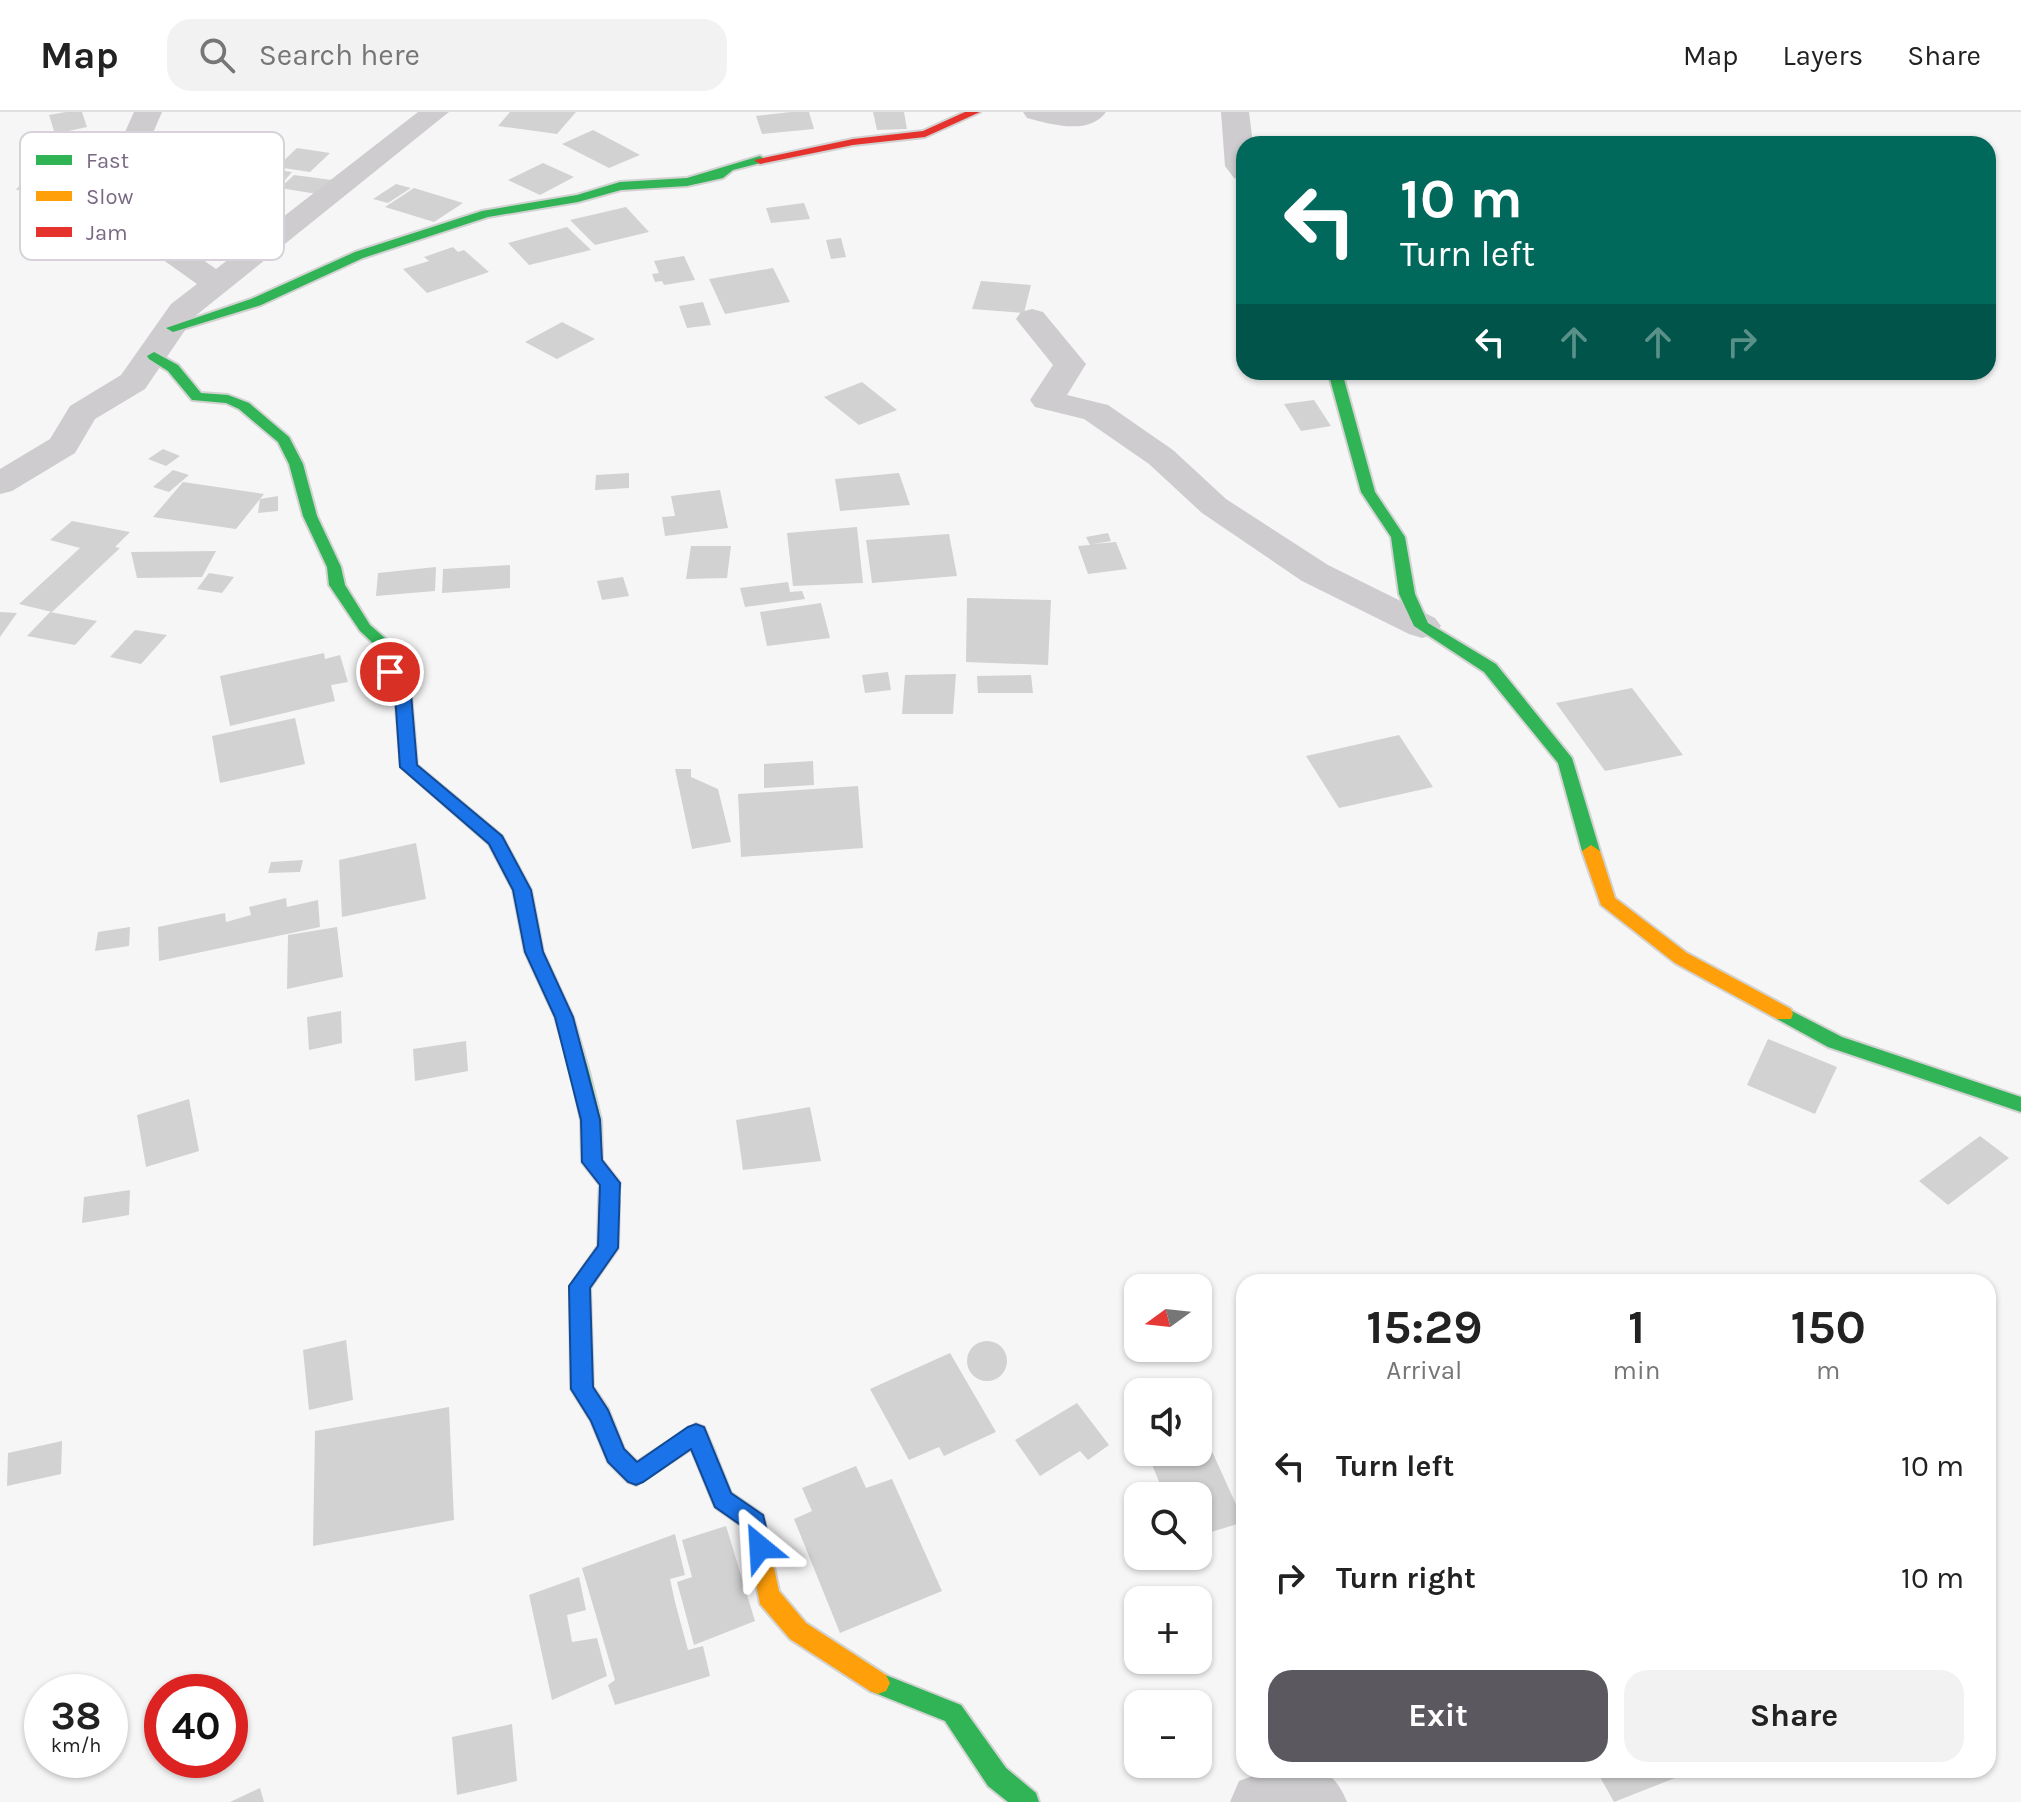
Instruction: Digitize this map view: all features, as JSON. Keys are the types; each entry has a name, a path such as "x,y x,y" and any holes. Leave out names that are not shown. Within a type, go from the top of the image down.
{"street":[{"path":"139,132 148,112"},
{"path":"284,230 435,112"},
{"path":"173,328 256,302 359,255 486,214 578,198 620,186 687,182 719,175 729,168 754,161 853,142 925,134 974,112"},
{"path":"1037,112 1073,119 1092,112"},
{"path":"1235,112 1233,124 1236,136"},
{"path":"183,260 216,283"},
{"path":"0,484 63,446 82,413 133,382 154,356 182,311 245,260"},
{"path":"1032,319 1070,364 1047,400 1096,412 1161,457 1214,506 1303,565 1422,626 1490,668 1566,762 1607,901 1681,958 1835,1042 2021,1105"},
{"path":"154,356 173,368 197,397 228,399 244,406 284,440 296,464 310,516 334,567 337,585 365,628 385,645 377,655 403,694 409,767 496,840 522,890 534,952 564,1017 580,1072 591,1120 592,1162 610,1183 608,1248 580,1286 580,1364 582,1389 600,1416 616,1455 636,1475 696,1434 723,1500 755,1522 768,1596 798,1631 875,1682 953,1713 997,1777 1027,1802"},
{"path":"1337,380 1368,492 1398,537 1407,594 1422,626"},
{"path":"1260,1802 1305,1793 1317,1802"}],"building":[{"path":"82,112 87,127 54,132 49,115"},
{"path":"510,112 576,112 557,134 498,126"},
{"path":"809,112 814,129 762,134 756,116"},
{"path":"873,112 904,112 907,129 877,130"},
{"path":"593,130 640,155 609,168 562,144"},
{"path":"297,148 330,153 310,172 284,168 284,160"},
{"path":"543,163 574,177 540,195 508,180"},
{"path":"284,171 292,172 284,181"},
{"path":"294,175 332,180 317,194 284,189 284,184"},
{"path":"396,184 411,188 388,203 373,199"},
{"path":"414,188 463,203 434,222 385,207"},
{"path":"804,203 810,219 771,223 766,208"},
{"path":"626,207 649,232 595,245 570,220"},
{"path":"567,227 591,250 529,265 508,243"},
{"path":"841,238 846,257 831,259 826,240"},
{"path":"453,247 458,252 464,250 489,272 427,293 403,269 429,261 424,257"},
{"path":"684,256 695,280 664,285 662,281 655,282 652,274 659,273 654,261"},
{"path":"773,268 790,302 725,314 709,279"},
{"path":"981,281 1031,285 1024,313 972,309"},
{"path":"703,302 711,325 687,328 679,306"},
{"path":"562,322 595,339 557,359 525,342"},
{"path":"862,382 897,410 859,425 824,397"},
{"path":"1314,400 1331,426 1301,431 1284,404"},
{"path":"163,449 180,456 166,466 148,459"},
{"path":"173,470 189,475 169,492 153,487"},
{"path":"629,473 629,488 595,490 596,475"},
{"path":"899,473 910,505 840,511 835,479"},
{"path":"183,482 264,494 236,529 153,517"},
{"path":"720,490 728,528 665,536 662,517 675,516 671,496"},
{"path":"278,496 278,511 258,513 260,499"},
{"path":"72,521 130,532 115,547 120,548 52,612 19,604 80,548 50,540"},
{"path":"857,527 863,583 793,586 787,533"},
{"path":"1108,533 1111,541 1093,544 1116,542 1127,569 1088,574 1078,546 1090,545 1086,537"},
{"path":"949,534 957,576 872,583 866,540"},
{"path":"691,546 731,546 727,578 686,579"},
{"path":"216,551 202,577 137,578 131,552"},
{"path":"510,565 510,588 442,593 443,569"},
{"path":"436,567 435,591 376,596 378,573"},
{"path":"209,573 234,577 222,593 197,589"},
{"path":"623,577 629,596 602,600 597,581"},
{"path":"788,582 790,592 802,591 805,599 745,607 740,588"},
{"path":"967,598 1051,600 1048,665 966,662"},
{"path":"821,603 830,638 767,646 760,612"},
{"path":"0,612 17,613 0,637"},
{"path":"50,612 97,621 75,645 27,636"},
{"path":"135,630 167,635 141,664 110,657"},
{"path":"324,653 325,659 340,655 348,682 331,685 335,701 230,726 220,676"},
{"path":"888,672 891,690 865,693 862,675"},
{"path":"956,674 953,714 902,714 905,675"},
{"path":"1031,675 1033,693 978,693 977,676"},
{"path":"1632,688 1683,755 1605,771 1556,703"},
{"path":"295,718 305,764 220,783 212,736"},
{"path":"1399,735 1433,787 1339,808 1306,756"},
{"path":"813,761 814,785 764,788 764,764"},
{"path":"675,769 691,769 691,777 718,789 731,842 692,849"},
{"path":"858,786 863,848 741,857 738,794"},
{"path":"416,843 426,899 342,917 339,860"},
{"path":"303,860 300,872 268,873 271,862"},
{"path":"286,898 287,907 318,900 320,927 159,961 158,927 225,913 226,922 251,915 249,907"},
{"path":"130,927 129,946 95,951 98,932"},
{"path":"337,927 343,977 287,989 288,935"},
{"path":"341,1011 342,1043 309,1050 307,1017"},
{"path":"1768,1039 1837,1067 1815,1114 1747,1085"},
{"path":"466,1041 468,1071 415,1081 413,1049"},
{"path":"189,1099 199,1151 146,1167 137,1115"},
{"path":"810,1107 821,1161 743,1170 736,1120"},
{"path":"1980,1136 2009,1158 1948,1205 1919,1181"},
{"path":"130,1190 129,1215 82,1223 84,1197"},
{"path":"346,1340 353,1400 309,1410 303,1350"},
{"path":"987,1341 1001,1347 1007,1361 1001,1375 987,1381 973,1375 967,1361 973,1347"},
{"path":"950,1353 996,1432 944,1456 939,1447 909,1460 870,1389"},
{"path":"1077,1403 1109,1445 1088,1460 1080,1451 1040,1476 1015,1440"},
{"path":"449,1407 454,1520 313,1546 315,1431"},
{"path":"62,1441 61,1474 7,1486 8,1453"},
{"path":"1212,1451 1236,1504 1236,1524 1212,1532 1212,1482 1159,1482 1153,1466 1212,1466"},
{"path":"856,1466 866,1488 892,1479 942,1591 840,1633 794,1519 812,1511 802,1488"},
{"path":"726,1526 755,1621 694,1645 677,1582 692,1577 682,1540"},
{"path":"675,1534 685,1575 670,1579 675,1602 688,1650 703,1646 710,1676 615,1705 608,1685 615,1680 582,1568"},
{"path":"579,1577 586,1610 567,1615 572,1642 597,1638 607,1676 552,1700 529,1595"},
{"path":"512,1724 517,1781 457,1795 452,1737"},
{"path":"1600,1778 1675,1778 1614,1802"},
{"path":"260,1788 264,1802 230,1802"}],"traffic: fast":[{"path":"173,328 256,302 359,255 486,214 578,198 620,186 687,182 719,175 729,168 760,160"},
{"path":"154,356 173,368 197,397 228,399 244,406 284,440 296,464 310,516 334,567 337,585 365,628 385,645 377,655 403,694 409,767 496,840 522,890 534,952 564,1017 580,1072 591,1120 592,1162 610,1183 609,1201"},
{"path":"1337,380 1368,492 1398,537 1407,594 1422,626 1490,668 1566,762 1591,851"},
{"path":"1784,1014 1835,1042 2021,1105"},
{"path":"878,1683 953,1713 997,1777 1027,1802"}],"traffic: slow":[{"path":"1591,851 1607,901 1681,958 1784,1014"},
{"path":"704,1453 723,1500 755,1522 768,1596 798,1631 878,1683"}],"traffic: jam":[{"path":"760,160 853,142 925,134 974,112"},
{"path":"609,1201 608,1248 580,1286 582,1389 600,1416 616,1455 636,1475 696,1434 704,1453"}],"route":[{"path":"390,672 403,694 409,767 496,840 522,890 534,952 564,1017 580,1072 591,1120 592,1162 610,1183 608,1248 580,1286 582,1389 600,1416 616,1455 636,1475 696,1434 723,1500 755,1522 760,1547"}]}
